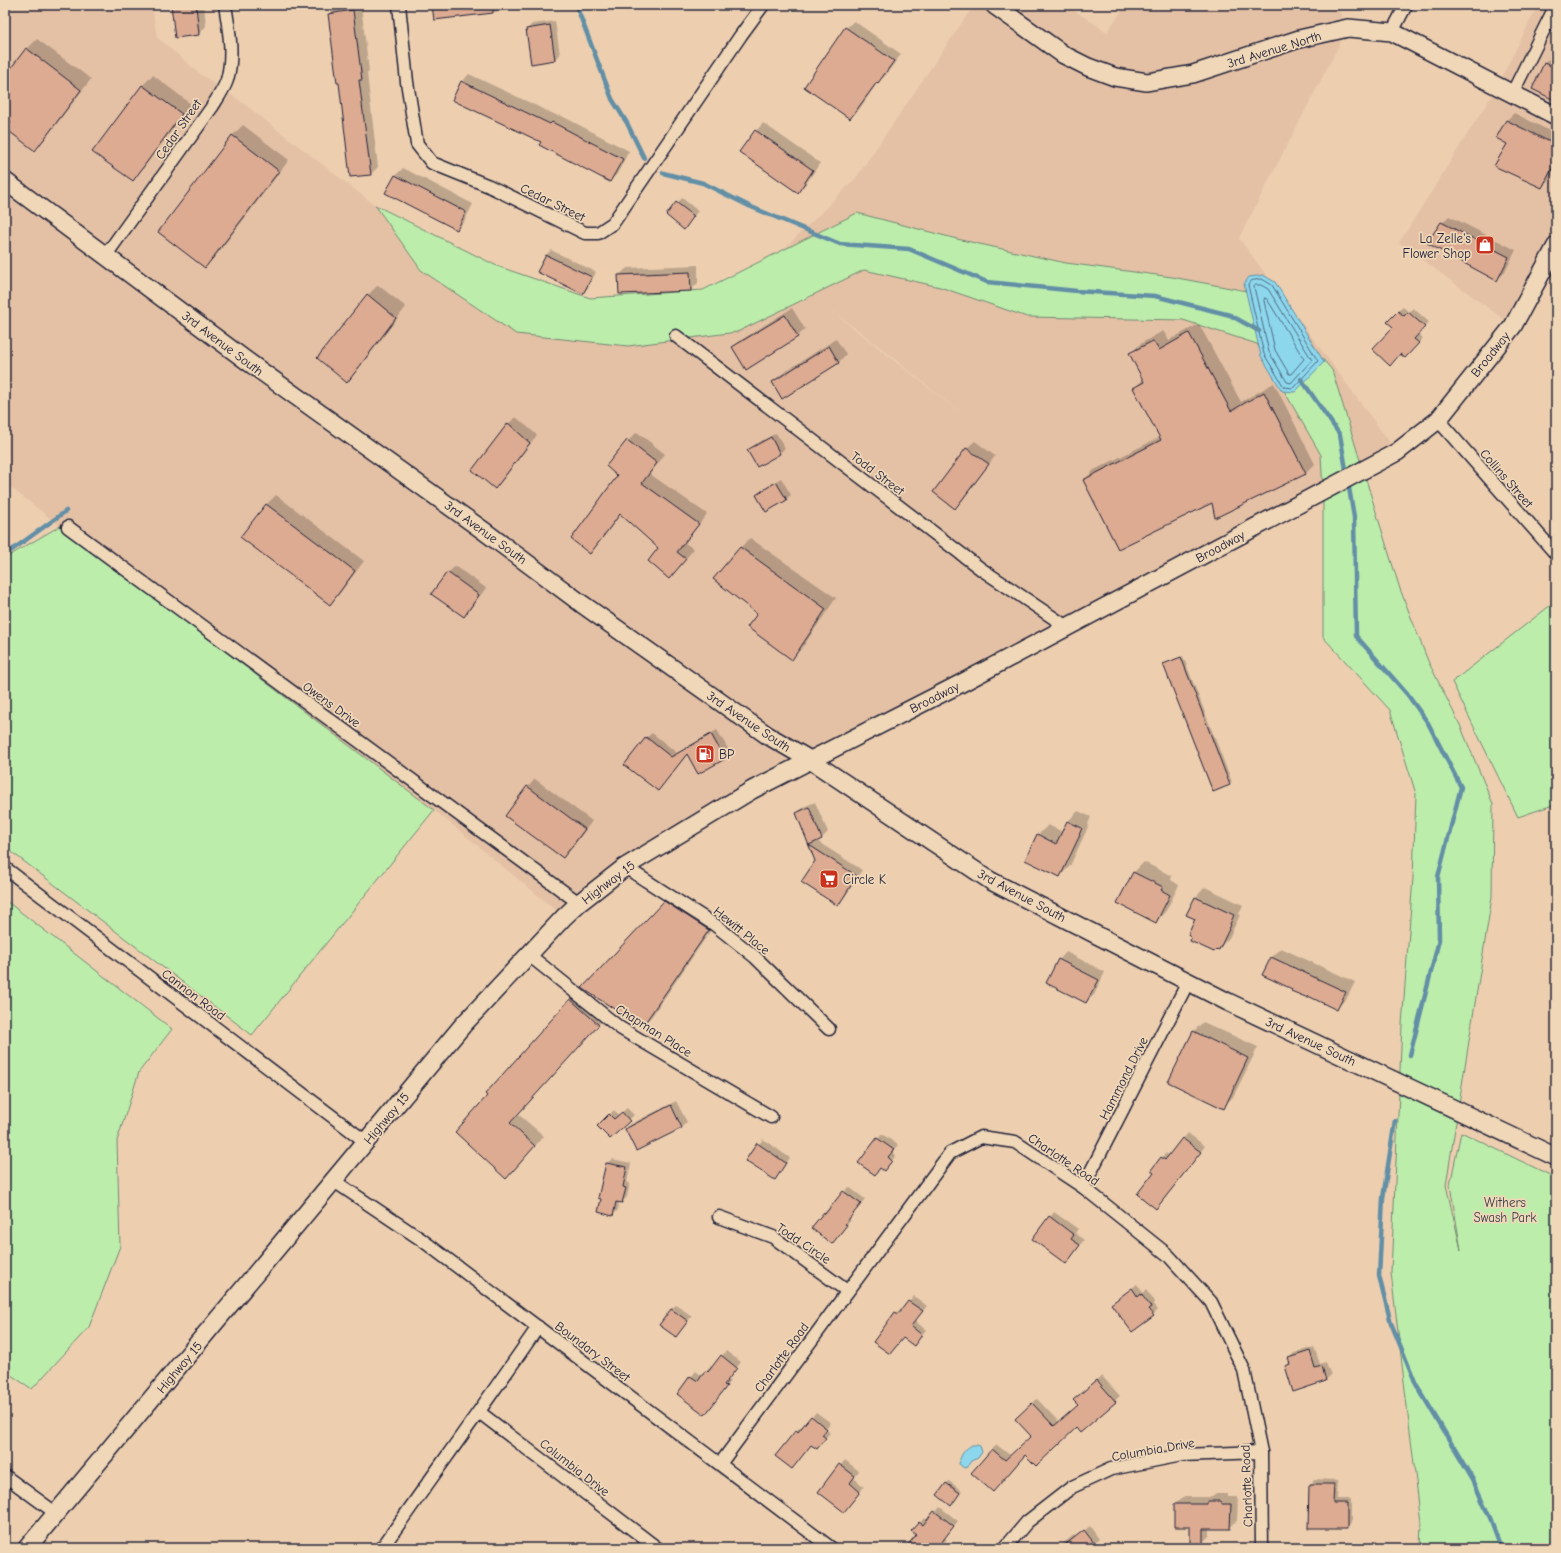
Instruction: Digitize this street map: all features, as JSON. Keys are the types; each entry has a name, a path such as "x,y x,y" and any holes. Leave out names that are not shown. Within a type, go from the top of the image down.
{"main road":[{"name":"3rd Avenue North","path":"994,5 1064,55 1088,67 1115,77 1147,82 1193,74 1299,39 1348,28 1392,32 1556,116"},
{"name":"3rd Avenue South","path":"5,181 253,365 484,531 582,604 767,735 810,760 991,881 1188,982 1556,1157"},
{"name":"Broadway","path":"810,760 950,689 1397,452 1438,420 1513,326 1556,246"},
{"name":"Highway 15","path":"27,1548 57,1514 463,1025 579,903 625,867 752,790 810,760"}],"street":[{"name":"Cedar Street","path":"106,255 212,107 227,81 231,56 230,32 225,5"},
{"name":"Cedar Street","path":"399,5 406,75 416,144 432,163 490,186 585,233 598,233 613,223 763,5"},
{"path":"1392,32 1406,5"},
{"path":"1512,94 1556,5"},
{"name":"Todd Street","path":"676,336 981,569 1067,627"},
{"name":"Collins Street","path":"1438,420 1556,554"},
{"name":"Owens Drive","path":"68,527 579,903"},
{"name":"Hewitt Place","path":"625,867 716,925 755,957 829,1029"},
{"name":"Cannon Road","path":"5,868 366,1142"},
{"name":"Chapman Place","path":"529,955 620,1028 771,1117"},
{"name":"Hammond Drive","path":"1083,1187 1188,982"},
{"name":"Charlotte Road","path":"720,1464 950,1153 981,1137 1015,1142 1083,1187 1168,1255 1211,1302 1244,1370 1261,1452 1262,1548"},
{"name":"Boundary Street","path":"334,1181 422,1240 831,1548"},
{"name":"Todd Circle","path":"719,1217 773,1237 847,1291"},
{"path":"382,1548 446,1455 479,1412 538,1327"},
{"name":"Columbia Drive","path":"479,1412 654,1547"},
{"name":"Columbia Drive","path":"1005,1548 1027,1522 1072,1487 1111,1469 1182,1455 1261,1452"},
{"path":"5,1476 57,1514"}],"shaded area":[{"path":"5,5 152,5 157,37 199,73 243,103 375,205 421,270 628,346 784,249 855,179 974,5 1066,5 1107,32 1126,5 1336,5 1348,28 1239,238 1397,452 810,760 579,903 564,917 434,810 5,483","holes":["828,308 871,340 967,418"]},
{"path":"1538,5 1556,5 1556,246 1513,326 1399,243 1497,87"}],"green space":[{"name":"Withers Swash Park","path":"375,205 497,266 590,298 703,290 857,213 957,239 1066,263 1172,277 1268,295 1332,370 1400,589 1428,661 1460,725 1493,804 1492,897 1446,1185 1461,1250 1450,1185 1461,1132 1556,1178 1556,1548 1420,1548 1421,1523 1391,1273 1402,1025 1413,878 1416,794 1390,710 1323,637 1323,491 1321,455 1257,344 1183,320 1027,317 940,287 864,270 737,332 628,346 516,334 421,270"},
{"path":"60,526 434,810 252,1035 5,847 5,558"},
{"path":"1556,601 1556,804 1518,817 1452,682"},
{"path":"5,900 172,1029 139,1072 117,1141 120,1246 89,1327 32,1389 5,1371"}],"water":[{"path":"1263,275 1275,282 1324,362 1295,392 1282,391 1261,356 1244,284 1249,277"},
{"path":"972,1445 980,1446 982,1452 978,1458 971,1461 967,1467 964,1468 959,1464 960,1458 965,1450"}],"building":[{"path":"171,5 196,5 199,35 175,38"},
{"path":"432,5 493,5 493,13 434,20"},
{"path":"353,10 362,80 359,80 371,175 350,177 339,83 337,83 328,14"},
{"path":"550,25 555,60 531,64 526,29"},
{"path":"845,27 894,61 850,119 804,87"},
{"path":"26,48 81,90 35,151 6,129 11,122 5,118 5,76"},
{"path":"1544,63 1556,68 1556,101 1532,89"},
{"path":"461,81 550,124 552,122 623,159 610,182 539,145 541,142 452,100"},
{"path":"142,85 182,114 133,181 92,152"},
{"path":"1506,120 1556,145 1556,161 1542,188 1494,166 1507,144 1496,138"},
{"path":"755,130 813,170 798,193 739,152"},
{"path":"232,135 279,171 205,268 158,232"},
{"path":"395,175 466,212 457,230 385,193"},
{"path":"676,202 694,216 684,230 666,215"},
{"path":"1441,222 1509,257 1497,281 1427,243"},
{"path":"546,255 592,277 583,294 537,272"},
{"path":"690,272 691,291 619,294 618,275"},
{"path":"367,294 396,318 347,383 317,358"},
{"path":"1398,311 1404,316 1408,312 1425,327 1414,339 1419,343 1405,358 1400,354 1390,366 1372,349 1393,327 1387,322"},
{"path":"785,315 798,337 746,370 732,347"},
{"path":"1189,333 1231,411 1264,392 1306,474 1215,518 1212,503 1118,549 1083,480 1161,440 1133,388 1144,382 1129,353 1153,341 1159,350"},
{"path":"829,346 839,363 782,399 772,382"},
{"path":"508,423 530,443 495,489 472,470"},
{"path":"771,437 780,454 757,467 747,450"},
{"path":"627,440 657,463 642,483 699,524 677,552 686,559 669,579 648,561 658,548 620,514 590,554 571,539 617,476 606,466"},
{"path":"966,448 989,464 955,509 933,492"},
{"path":"776,482 787,500 766,512 756,495"},
{"path":"266,504 355,571 330,605 240,537"},
{"path":"740,547 826,609 792,660 747,627 757,614 713,579"},
{"path":"447,572 479,595 464,617 431,594"},
{"path":"1181,657 1230,785 1213,792 1163,664"},
{"path":"711,734 725,759 698,774 687,754 658,791 624,765 646,737 671,757"},
{"path":"527,786 585,829 563,858 505,816"},
{"name":"Circle K","path":"809,807 822,839 809,845 857,876 838,906 801,882 815,861 796,813"},
{"path":"1067,821 1082,828 1060,877 1025,860 1037,834 1056,844"},
{"path":"1133,872 1163,887 1161,890 1170,895 1156,923 1117,903"},
{"path":"1195,897 1234,915 1219,950 1217,949 1214,952 1190,941 1191,938 1188,935 1195,919 1186,915"},
{"path":"664,901 709,930 642,1027 582,988"},
{"path":"1271,957 1346,992 1337,1010 1308,996 1308,998 1291,991 1292,989 1262,975"},
{"path":"1058,959 1099,980 1086,1003 1046,983"},
{"path":"570,999 599,1025 510,1123 535,1146 506,1179 455,1132 487,1096 485,1094"},
{"path":"1193,1031 1248,1058 1224,1109 1168,1082"},
{"path":"671,1105 682,1128 636,1151 625,1129"},
{"path":"622,1112 630,1121 610,1139 597,1126 609,1114 614,1119"},
{"path":"877,1138 894,1150 888,1157 892,1161 884,1171 880,1168 875,1175 858,1163"},
{"path":"1182,1138 1201,1152 1156,1209 1137,1194 1154,1172 1151,1170 1161,1157 1165,1160"},
{"path":"757,1143 786,1163 775,1180 745,1161"},
{"path":"606,1163 627,1167 623,1187 626,1188 622,1203 616,1202 613,1216 598,1212 601,1199 598,1198"},
{"path":"843,1191 861,1204 845,1224 847,1225 832,1244 811,1228 824,1212 825,1214"},
{"path":"1049,1216 1074,1235 1071,1239 1080,1245 1066,1264 1032,1239"},
{"path":"1132,1288 1138,1297 1141,1294 1151,1307 1148,1309 1154,1316 1132,1332 1111,1304"},
{"path":"908,1301 923,1311 911,1326 922,1335 914,1346 903,1338 890,1354 873,1342 895,1312 898,1314"},
{"path":"671,1309 688,1321 676,1337 659,1325"},
{"path":"1310,1351 1315,1368 1322,1366 1326,1381 1293,1392 1285,1366 1290,1364 1288,1358"},
{"path":"721,1355 737,1368 724,1385 727,1386 705,1415 677,1394 690,1376 698,1381 706,1370 708,1372"},
{"path":"1097,1380 1116,1402 1080,1433 1076,1428 1036,1466 1025,1455 993,1492 971,1473 992,1449 1005,1460 1031,1436 1015,1419 1032,1403 1054,1426 1078,1405 1073,1400"},
{"path":"811,1416 827,1429 822,1435 826,1438 817,1449 811,1445 792,1469 775,1456 796,1430 798,1432"},
{"path":"839,1464 855,1476 850,1483 860,1492 844,1512 818,1492"},
{"path":"946,1483 960,1493 951,1506 937,1495"},
{"path":"1309,1484 1334,1484 1333,1503 1347,1503 1347,1529 1308,1529"},
{"path":"1207,1501 1221,1501 1221,1504 1231,1504 1230,1529 1203,1529 1203,1544 1190,1544 1190,1527 1174,1527 1174,1504 1207,1504"},
{"path":"934,1511 954,1526 937,1548 905,1548 916,1535 911,1531 919,1522 923,1525"},
{"path":"1084,1530 1098,1548 1061,1548"}],"waterway":[{"path":"576,5 612,99 627,123 644,158"},
{"path":"663,173 703,183 749,206 840,244 909,249 987,282 1077,291 1155,296 1230,315 1259,331"},
{"path":"1301,379 1340,435 1347,475"},
{"path":"1348,482 1354,517 1356,636 1407,694 1428,723 1461,787 1438,877 1439,940 1410,1055"},
{"path":"5,555 66,511"},
{"path":"1395,1120 1383,1198 1379,1276 1391,1323 1416,1384 1473,1480 1501,1548"}],"place":[{"name":"La Zelle's Flower Shop","path":"1485,245"},
{"name":"BP","path":"705,754"},
{"name":"Circle K","path":"829,879"}]}
